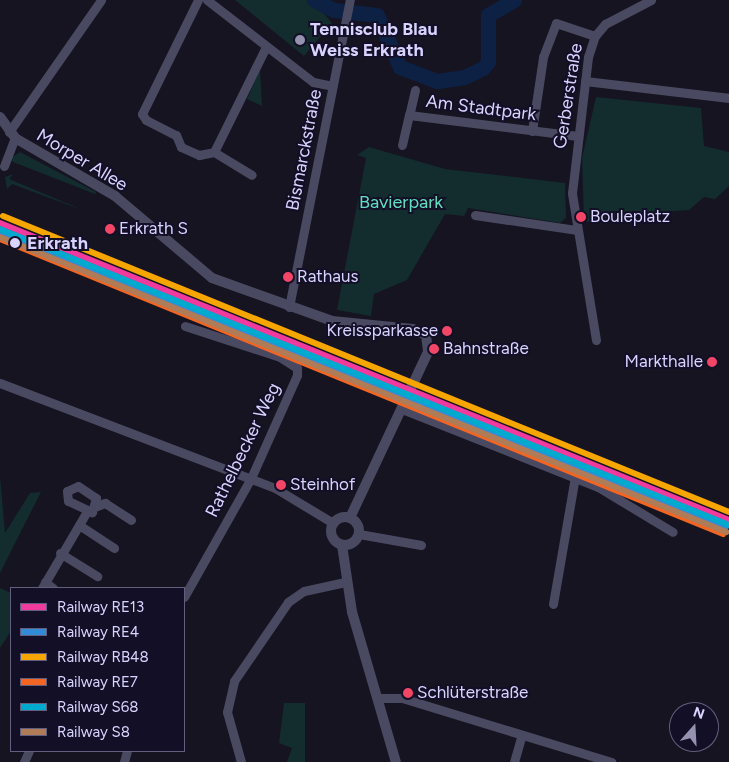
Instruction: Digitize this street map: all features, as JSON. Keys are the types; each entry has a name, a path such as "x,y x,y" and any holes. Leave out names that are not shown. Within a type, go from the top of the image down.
{"street":[{"path":"12,135 22,114 101,0"},
{"path":"198,0 142,114 146,120 176,135 181,146 199,155 214,152 252,175"},
{"path":"207,0 313,82 333,86"},
{"name":"Bismarckstraße","path":"289,307 350,0"},
{"name":"Gerberstraße","path":"596,340 576,230 571,181 585,81 595,36 611,19 651,0"},
{"path":"532,131 543,57 556,23 595,36"},
{"path":"214,152 266,47"},
{"path":"585,81 729,98"},
{"name":"Am Stadtpark","path":"402,145 415,90"},
{"name":"Am Stadtpark","path":"409,114 578,136"},
{"name":"Morper Allee","path":"0,117 12,135 109,192 212,278 289,307"},
{"name":"Morper Allee","path":"4,166 12,135"},
{"path":"475,215 576,230"},
{"path":"0,383 287,493 333,523 350,518 428,352 426,335 413,329 349,324 289,307"},
{"name":"Rathelbecker Weg","path":"185,326 280,357 297,368 251,478 185,594"},
{"path":"402,409 575,477 673,532"},
{"path":"553,604 575,477"},
{"path":"86,513 68,501 70,488 78,486 92,495 97,506"},
{"path":"44,585 60,552 86,513 105,503 131,520"},
{"path":"350,518 359,534"},
{"path":"333,523 331,536 342,545 345,582 396,762"},
{"path":"79,525 114,548"},
{"path":"359,534 421,545"},
{"path":"342,545 353,543 359,534"},
{"path":"60,552 97,576"},
{"path":"241,762 227,712 234,681 288,602 304,591 345,582"},
{"path":"379,698 402,698 521,737 606,762"},
{"path":"514,762 521,737"}],"green space":[{"name":"Tennisclub Blau Weiss Erkrath","path":"235,0 312,0 332,23 304,56"},
{"path":"260,70 262,106 247,99"},
{"path":"596,97 701,108 704,146 729,152 729,186 715,199 704,197 689,210 642,213 626,221 584,222 582,158"},
{"name":"Bavierpark","path":"369,147 445,169 565,183 566,218 560,223 468,208 464,216 445,214 407,280 374,294 371,316 337,310 366,158 357,155"},
{"path":"20,152 96,192 95,194 13,162 11,158"},
{"path":"13,174 9,179 85,211 12,184 7,189 5,177"},
{"path":"0,476 5,533 30,493 41,492 0,573"},
{"path":"0,588 10,593 10,633 0,648"},
{"path":"284,703 305,703 305,762 287,762 292,748 279,743"}],"waterway":[{"path":"314,0 334,10 377,15 400,67 437,81 464,77 483,68 488,62 488,15 514,0"}],"rail line":[{"name":"RB48","path":"3,216 729,512"},
{"name":"RE13","path":"0,223 729,520"},
{"name":"S68","path":"0,229 729,525"},
{"name":"RE4","path":"0,231 726,527"},
{"name":"S8","path":"0,237 726,532"},
{"name":"RE7","path":"0,239 723,534"}],"place":[{"name":"Tennisclub Blau Weiss Erkrath","path":"300,40"},
{"name":"Bouleplatz","path":"581,217"},
{"name":"Erkrath S","path":"110,229"},
{"name":"Erkrath","path":"15,243"},
{"name":"Rathaus","path":"288,277"},
{"name":"Kreissparkasse","path":"447,331"},
{"name":"Bahnstraße","path":"434,349"},
{"name":"Markthalle","path":"712,362"},
{"name":"Steinhof","path":"281,485"},
{"name":"Schlüterstraße","path":"408,693"}]}
